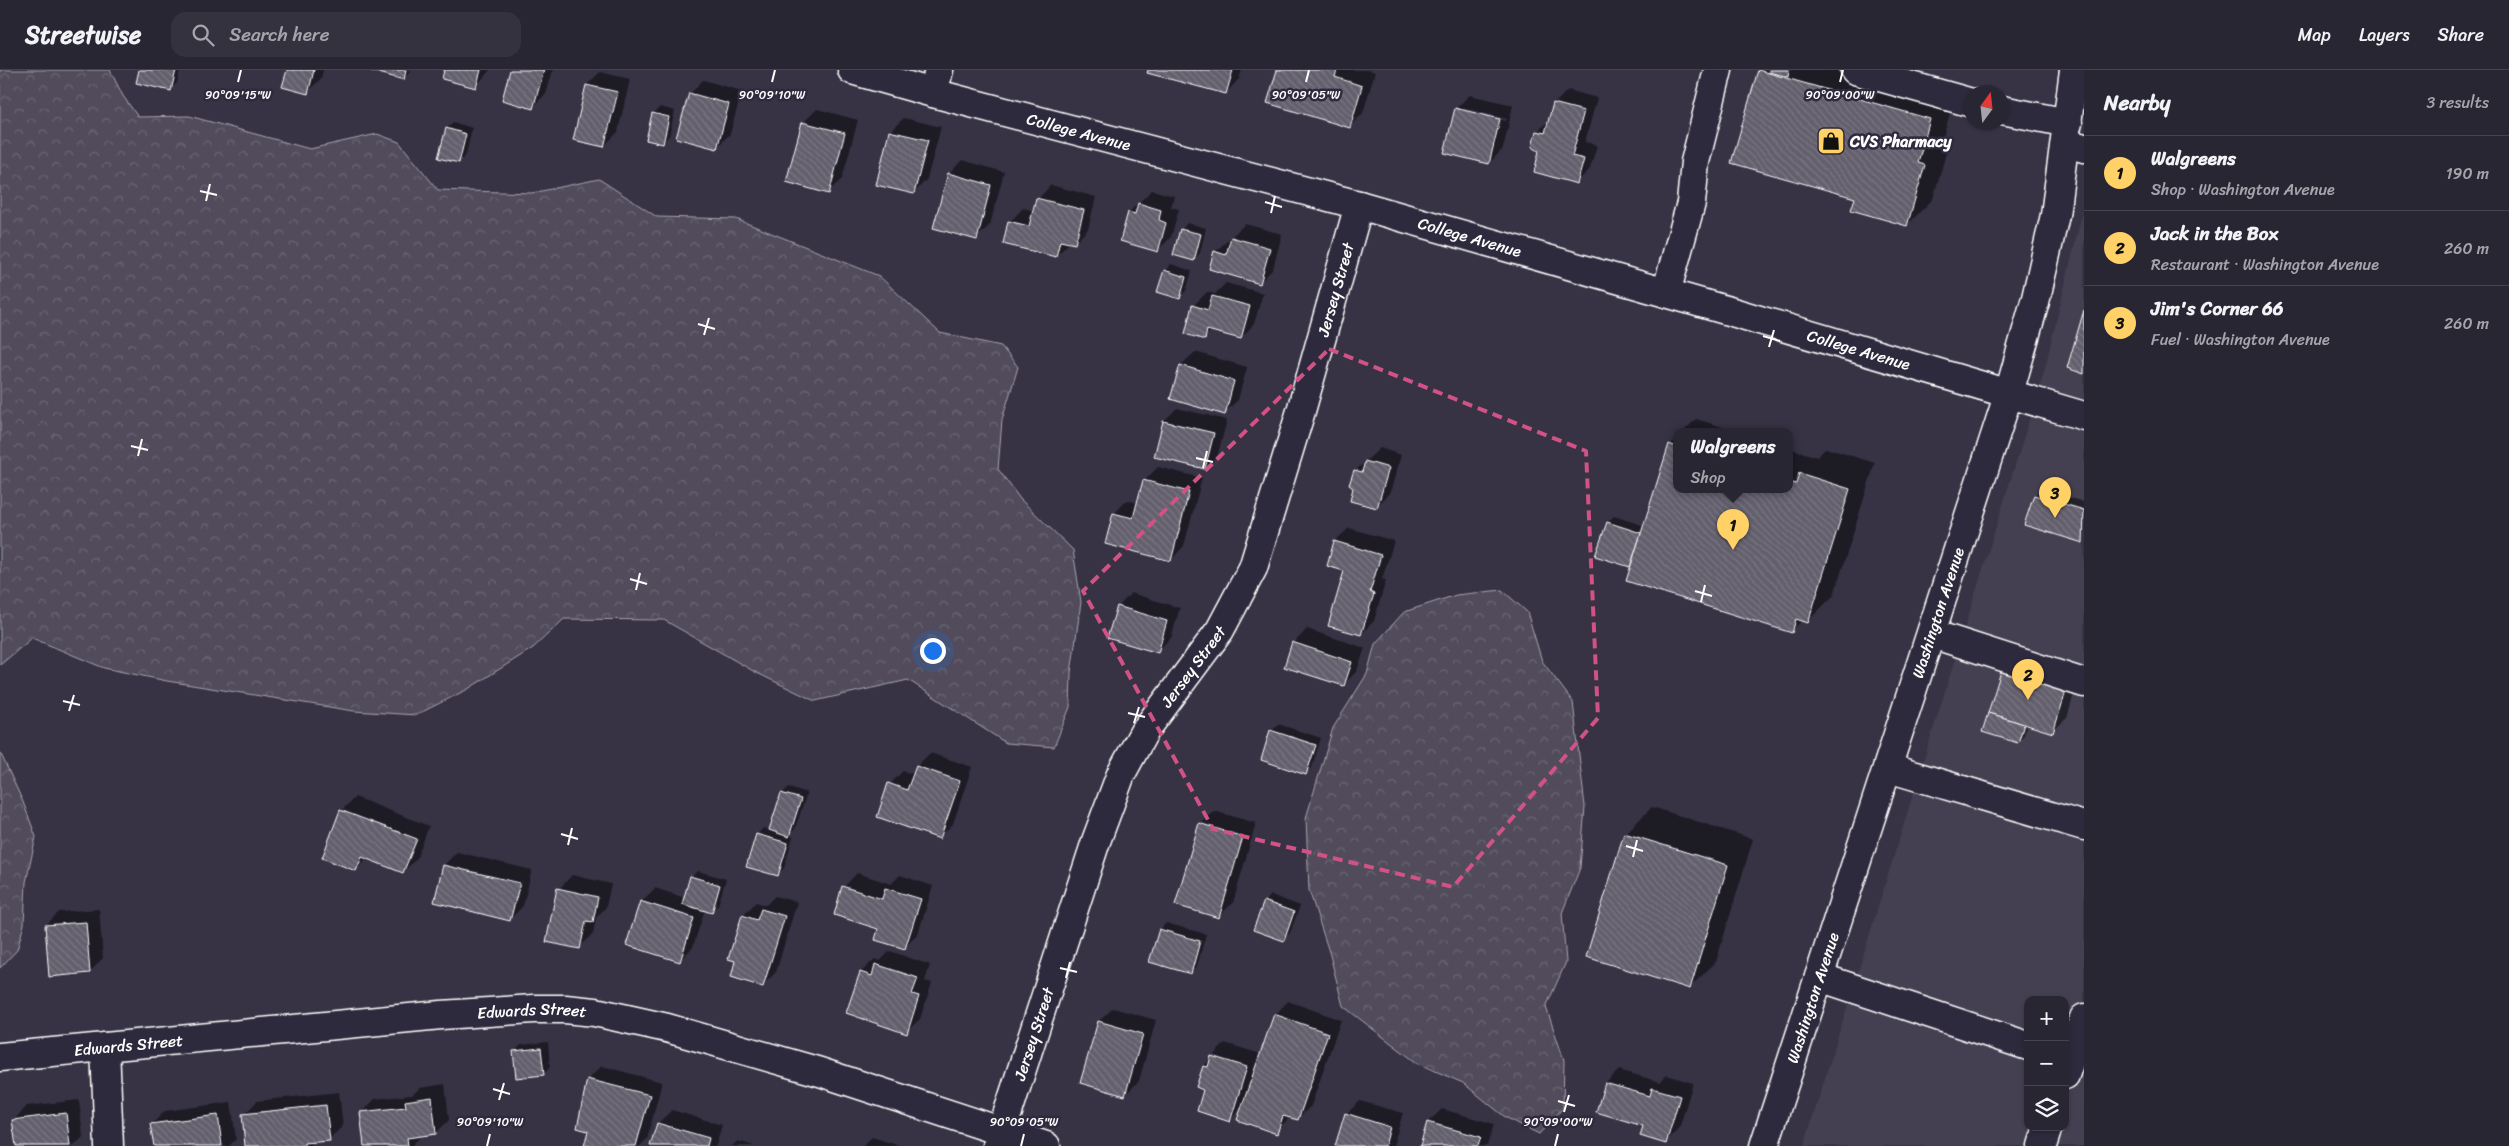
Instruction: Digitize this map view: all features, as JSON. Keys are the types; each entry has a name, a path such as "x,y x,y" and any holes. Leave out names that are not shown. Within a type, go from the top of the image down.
{"main road":[{"name":"College Avenue","path":"855,70 936,82 2084,416"},
{"path":"1666,293 1691,203 1695,162 1718,70"},
{"path":"1855,70 1964,101"},
{"name":"Washington Avenue","path":"1764,1146 2009,393 2038,288 2073,138 2074,70"},
{"path":"2009,113 2073,138"},
{"name":"Jersey Street","path":"999,1139 1096,841 1121,774 1144,732 1220,630 1244,589 1253,568 1359,205"},
{"path":"1932,634 2084,683"},
{"path":"1888,768 2084,826"},
{"path":"1819,977 2024,1045"},
{"name":"Edwards Street","path":"0,1057 441,1015 565,1009 594,1012 667,1028 820,1072 999,1139 1046,1146"},
{"path":"2069,1059 2084,1018"},
{"path":"105,1047 108,1146"},
{"path":"2042,1146 2047,1131"}],"highlighted area":[{"path":"1329,349 1586,451 1598,718 1453,887 1213,829 1083,591"}],"shaded area":[{"path":"2084,206 2084,1146 1804,1146 2044,372"}],"green space":[{"path":"0,70 110,70 123,96 138,117 189,116 310,149 377,134 399,142 438,190 532,193 599,179 657,217 736,219 879,276 940,333 1001,346 1018,367 1002,420 998,469 1020,499 1073,550 1081,602 1071,673 1070,707 1054,747 1006,743 908,680 815,701 755,672 664,620 564,619 533,648 468,689 416,715 354,711 167,681 104,668 32,638 0,665"},
{"path":"1502,590 1527,612 1542,661 1573,702 1585,807 1580,868 1562,913 1566,962 1546,1007 1564,1060 1563,1108 1539,1134 1505,1117 1463,1083 1417,1063 1343,1006 1330,955 1309,890 1306,818 1333,728 1367,674 1375,644 1404,612 1456,595"},
{"path":"0,752 23,802 36,837 26,882 24,924 17,950 0,968"}],"building":[{"path":"139,70 176,70 171,91 136,83"},
{"path":"287,70 314,70 308,94 282,87"},
{"path":"368,70 406,70 404,80"},
{"path":"444,70 481,70 476,88 442,79"},
{"path":"510,70 544,70 533,109 502,100"},
{"path":"1148,70 1233,70 1226,94 1147,73"},
{"path":"1277,70 1337,70 1335,77 1362,86 1350,128 1267,103"},
{"name":"CVS Pharmacy","path":"1758,70 1930,119 1918,163 1925,165 1907,226 1851,210 1855,198 1731,163"},
{"path":"1769,70 1789,70 1788,77 1769,72"},
{"path":"586,85 618,92 604,147 573,140"},
{"path":"689,93 729,104 717,149 676,138"},
{"path":"1553,103 1584,111 1572,156 1584,159 1577,184 1534,172 1539,151 1532,147 1536,131 1545,133"},
{"path":"1455,108 1500,119 1489,164 1444,153"},
{"path":"652,113 669,117 663,144 646,140"},
{"path":"802,122 845,133 829,194 786,182"},
{"path":"446,128 466,134 459,163 438,158"},
{"path":"889,131 928,140 914,194 876,185"},
{"path":"948,173 991,185 977,240 933,228"},
{"path":"1036,198 1084,210 1075,244 1060,241 1056,257 1003,244 1008,221 1029,226"},
{"path":"1138,203 1161,210 1159,220 1166,223 1158,252 1120,241 1128,212 1135,214"},
{"path":"1180,229 1201,234 1194,261 1173,255"},
{"path":"1231,237 1270,248 1260,284 1209,269 1214,251 1226,255"},
{"path":"1164,270 1186,277 1180,299 1157,292"},
{"path":"1212,296 1250,306 1241,339 1207,330 1205,340 1185,334 1192,305 1208,310"},
{"path":"2084,310 2084,374 2067,368"},
{"path":"1180,365 1234,381 1225,415 1170,399"},
{"path":"1163,421 1214,433 1205,469 1154,457"},
{"path":"1669,444 1673,446 1673,493 1793,493 1793,483 1796,484 1799,473 1850,489 1808,623 1796,619 1792,633 1626,581"},
{"path":"1365,461 1389,468 1377,508 1350,501 1353,488 1349,485 1354,470 1362,472"},
{"path":"1143,480 1189,492 1171,561 1105,544 1113,513 1133,518"},
{"path":"2034,495 2084,510 2083,543 2024,525"},
{"path":"1607,522 1641,533 1630,567 1595,556"},
{"path":"1334,541 1381,555 1370,592 1374,594 1361,635 1328,626 1344,571 1327,566"},
{"path":"1117,606 1167,621 1158,653 1107,638"},
{"path":"1292,642 1352,662 1344,686 1284,667"},
{"path":"2002,668 2067,688 2053,733 1988,713"},
{"path":"1988,713 2024,724 2018,743 1982,732"},
{"path":"1270,730 1316,745 1306,775 1261,760"},
{"path":"916,766 960,781 940,839 877,817 888,783 907,790"},
{"path":"781,793 801,799 789,837 769,830"},
{"path":"340,810 417,839 403,873 362,857 356,871 322,858"},
{"path":"1199,823 1243,837 1219,918 1175,905"},
{"path":"1624,833 1728,865 1690,989 1586,957"},
{"path":"756,834 788,843 778,876 746,867"},
{"path":"443,865 520,883 510,921 434,902"},
{"path":"690,876 720,885 712,913 682,904"},
{"path":"842,886 882,899 885,888 921,899 905,949 875,940 878,929 834,915"},
{"path":"557,888 598,897 593,922 586,921 580,949 546,942"},
{"path":"640,901 694,918 680,962 626,945"},
{"path":"1264,901 1294,912 1284,941 1253,930"},
{"path":"761,909 785,916 763,987 731,977 735,961 728,959 742,915 757,920"},
{"path":"86,922 90,973 49,977 45,925"},
{"path":"1159,929 1200,941 1191,974 1149,962"},
{"path":"875,964 918,978 912,994 919,996 907,1034 846,1013 860,972 872,976"},
{"path":"1274,1014 1328,1033 1298,1120 1283,1116 1277,1134 1237,1120"},
{"path":"1098,1021 1143,1034 1125,1096 1080,1083"},
{"path":"541,1048 544,1075 516,1078 513,1051"},
{"path":"1211,1056 1247,1067 1230,1122 1197,1111 1203,1090 1196,1087 1203,1066 1208,1067"},
{"path":"587,1079 650,1095 636,1146 584,1146 588,1131 577,1128"},
{"path":"1605,1083 1650,1096 1652,1088 1680,1096 1666,1144 1640,1136 1643,1126 1596,1112"},
{"path":"432,1097 436,1134 407,1138 408,1146 364,1146 360,1112 406,1107 405,1101"},
{"path":"326,1105 330,1141 304,1143 304,1146 245,1146 242,1114"},
{"path":"66,1113 70,1146 16,1146 12,1120"},
{"path":"1345,1113 1390,1127 1385,1146 1335,1146"},
{"path":"218,1115 222,1146 154,1146 150,1124"},
{"path":"1427,1122 1481,1137 1478,1146 1420,1146"},
{"path":"657,1123 709,1138 707,1146 650,1146"}],"place":[{"name":"CVS Pharmacy","path":"1831,141"},
{"name":"Jim's Corner 66","path":"2055,518"},
{"name":"Walgreens","path":"1733,550"},
{"name":"Jack in the Box","path":"2028,700"}]}
